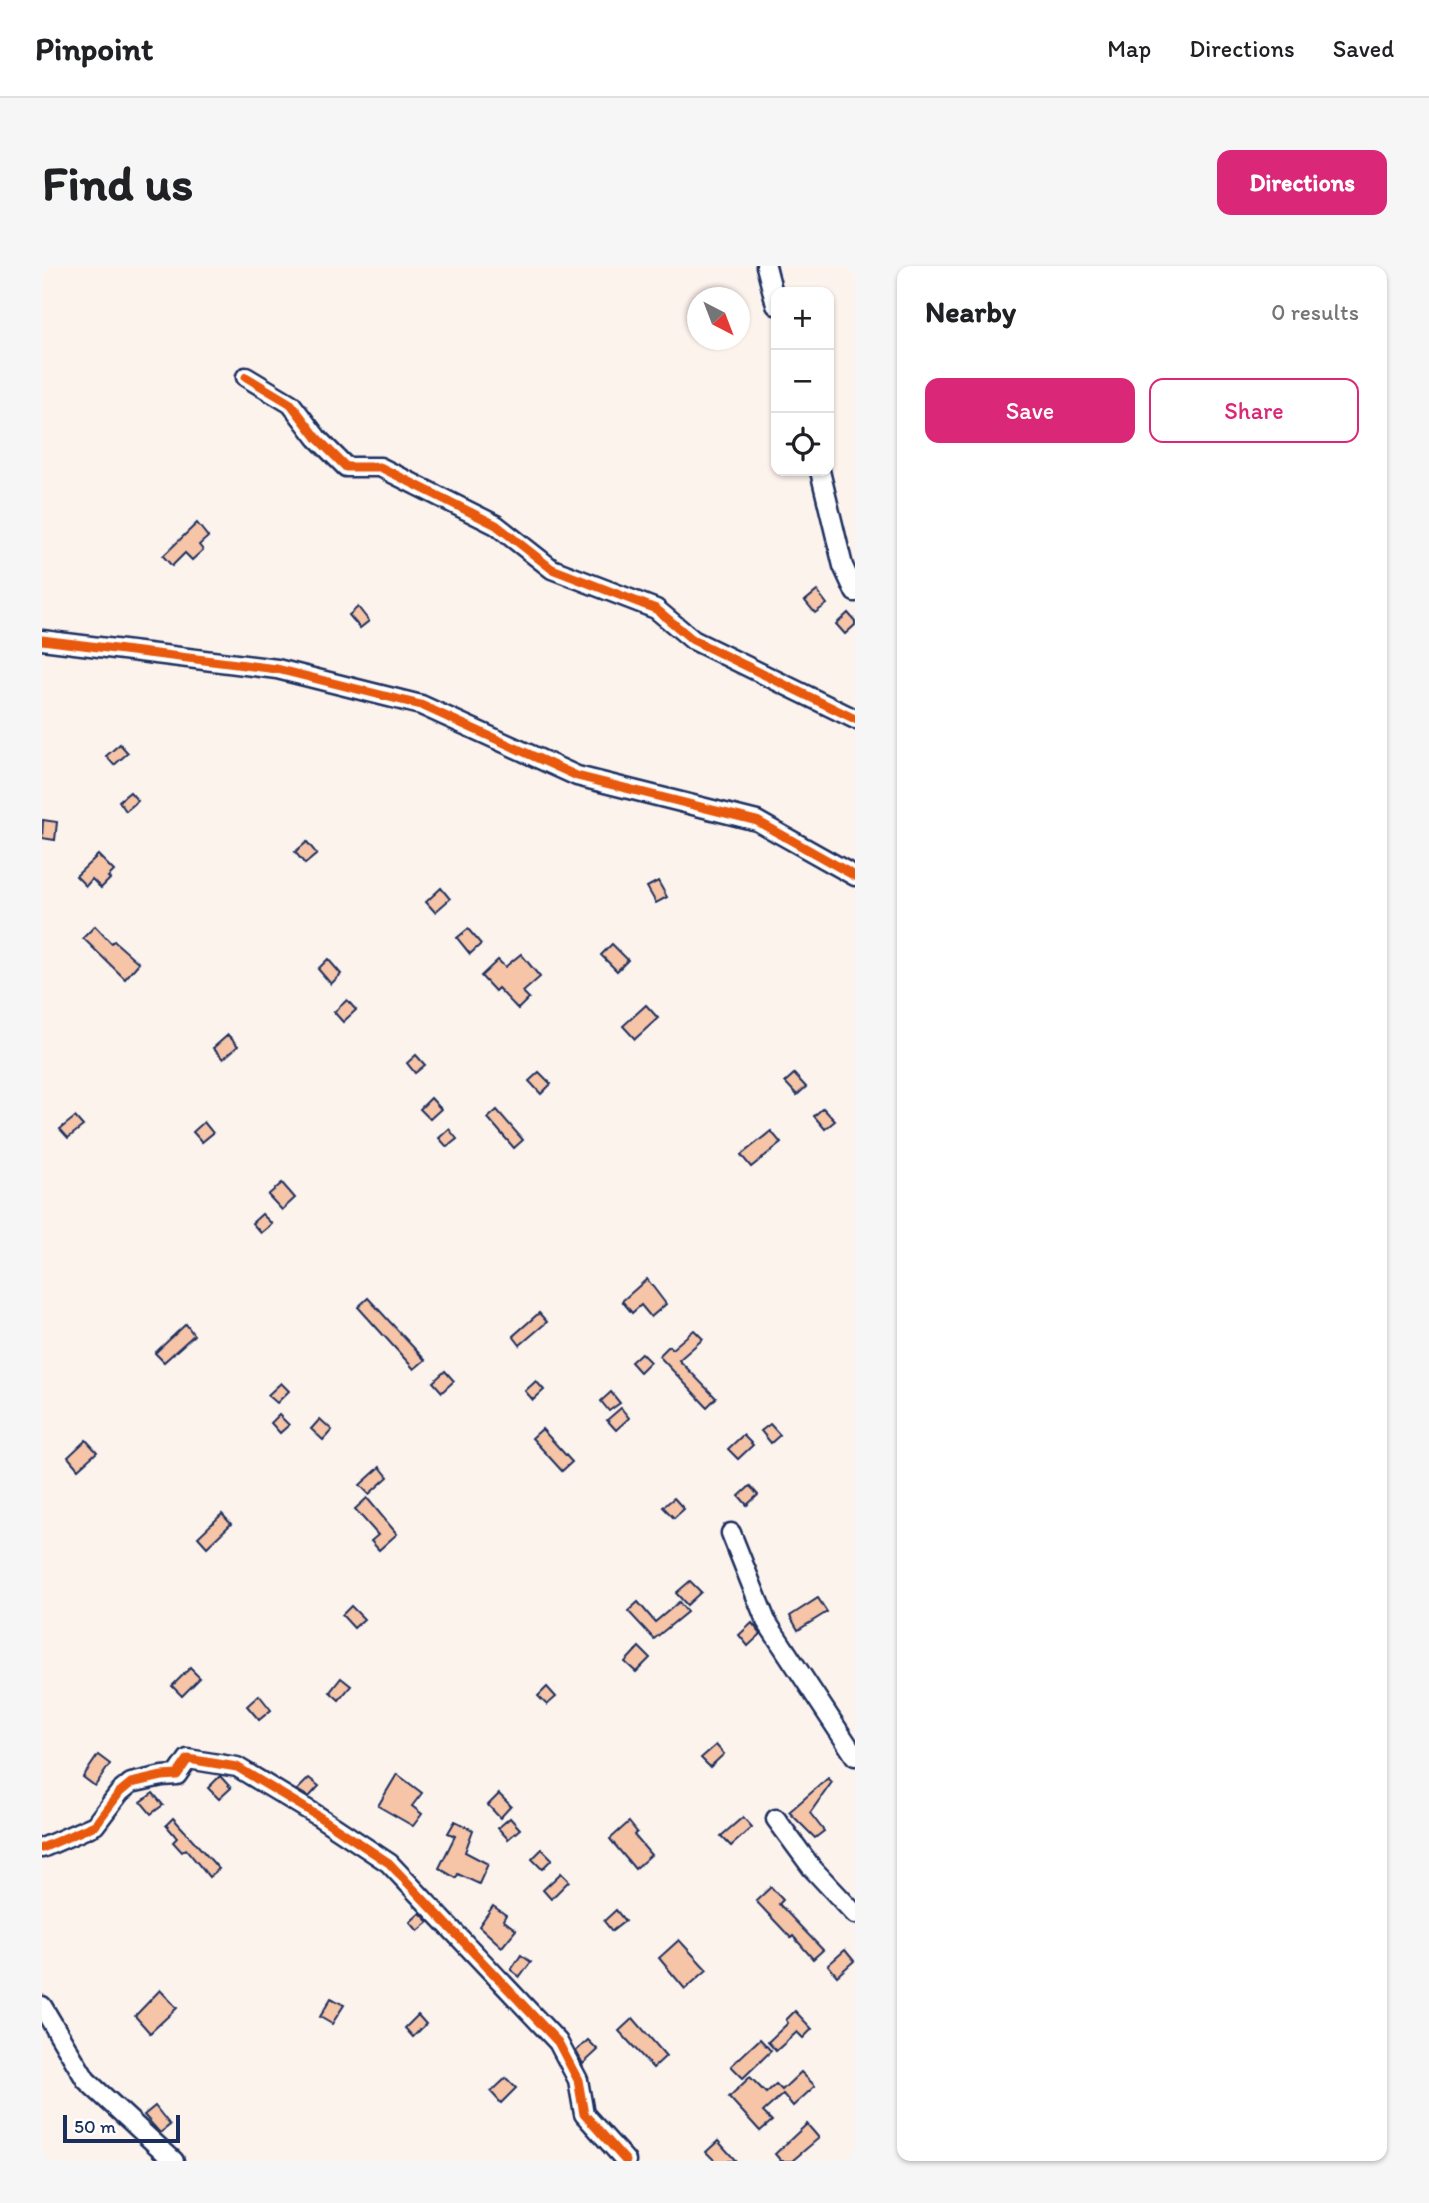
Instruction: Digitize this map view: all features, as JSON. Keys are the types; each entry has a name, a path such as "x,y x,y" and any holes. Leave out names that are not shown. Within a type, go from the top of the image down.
{"street":[{"path":"766,266 771,287"},
{"path":"246,377 291,404 317,438 346,467 380,467 496,525 551,569 656,609 693,640 855,719"},
{"path":"821,476 843,566 855,592"},
{"path":"42,640 277,669 421,705 577,776 757,821 855,876"},
{"path":"731,1533 766,1621 855,1756"},
{"path":"42,1848 95,1825 120,1792 131,1783 177,1775 188,1759 237,1767 389,1863 558,2042 578,2080 584,2114 626,2161"},
{"path":"776,1819 812,1868 855,1914"},
{"path":"42,2006 86,2080 174,2161"}],"building":[{"path":"197,523 208,537 199,545 203,550 192,560 185,553 172,566 163,556"},
{"path":"817,591 827,604 815,613 805,601"},
{"path":"358,607 369,621 360,628 349,615"},
{"path":"848,613 855,625 845,634 836,624"},
{"path":"120,744 128,753 114,765 106,756"},
{"path":"130,792 138,801 126,811 119,801"},
{"path":"43,820 57,822 55,840 42,838"},
{"path":"307,842 317,854 305,864 295,852"},
{"path":"98,855 114,871 101,888 92,879 86,886 76,876"},
{"path":"658,881 667,897 656,903 647,887"},
{"path":"441,888 450,899 435,912 426,902"},
{"path":"95,926 111,943 114,941 139,963 125,979 83,938"},
{"path":"468,929 481,944 470,954 457,938"},
{"path":"612,944 628,960 617,971 601,955"},
{"path":"521,954 540,977 523,992 529,998 518,1009 498,988 495,991 481,976 498,960 505,967"},
{"path":"328,959 341,974 331,984 318,969"},
{"path":"347,1000 356,1010 343,1022 334,1012"},
{"path":"646,1005 658,1018 635,1039 623,1026"},
{"path":"228,1035 238,1046 223,1059 213,1048"},
{"path":"416,1055 425,1065 415,1073 407,1063"},
{"path":"539,1072 551,1084 541,1094 529,1081"},
{"path":"794,1074 806,1087 797,1095 785,1082"},
{"path":"431,1098 441,1109 430,1119 420,1109"},
{"path":"823,1108 835,1121 825,1129 814,1116"},
{"path":"497,1110 523,1140 514,1148 488,1118"},
{"path":"75,1117 83,1126 68,1138 60,1129"},
{"path":"204,1122 213,1133 202,1142 193,1132"},
{"path":"449,1129 457,1139 447,1147 439,1138"},
{"path":"771,1131 781,1143 751,1167 741,1155"},
{"path":"282,1183 295,1198 282,1210 268,1195"},
{"path":"262,1214 272,1224 261,1233 252,1223"},
{"path":"647,1279 666,1304 651,1317 641,1305 632,1313 622,1301"},
{"path":"368,1298 425,1360 414,1369 358,1307"},
{"path":"539,1313 547,1322 520,1345 513,1336"},
{"path":"186,1324 194,1335 164,1362 155,1353"},
{"path":"694,1330 703,1339 679,1360 716,1398 707,1407 659,1356 669,1346 672,1349"},
{"path":"641,1353 650,1362 640,1372 631,1362"},
{"path":"445,1371 454,1381 442,1392 433,1382"},
{"path":"536,1381 544,1390 533,1400 525,1391"},
{"path":"281,1383 289,1391 277,1403 268,1395"},
{"path":"611,1392 620,1403 609,1411 601,1401"},
{"path":"621,1408 629,1418 616,1430 607,1420"},
{"path":"279,1415 289,1425 280,1433 271,1423"},
{"path":"320,1419 332,1430 323,1440 311,1429"},
{"path":"770,1424 780,1435 771,1443 761,1431"},
{"path":"542,1429 572,1462 562,1471 532,1438"},
{"path":"743,1435 753,1445 738,1459 728,1449"},
{"path":"86,1440 97,1452 78,1469 68,1457"},
{"path":"380,1467 388,1477 369,1494 360,1485"},
{"path":"750,1486 758,1495 747,1505 739,1496"},
{"path":"367,1498 397,1534 379,1550 371,1541 378,1535 355,1509"},
{"path":"674,1498 684,1509 674,1518 663,1507"},
{"path":"222,1514 231,1524 207,1547 198,1537"},
{"path":"690,1581 701,1592 687,1605 676,1593"},
{"path":"818,1598 827,1612 798,1630 790,1616"},
{"path":"638,1602 655,1622 679,1602 687,1612 654,1639 628,1611"},
{"path":"351,1606 364,1619 354,1628 342,1615"},
{"path":"752,1623 761,1634 748,1646 739,1635"},
{"path":"639,1647 650,1658 636,1672 625,1662"},
{"path":"190,1668 200,1678 182,1696 172,1686"},
{"path":"341,1678 351,1686 339,1700 330,1692"},
{"path":"547,1687 556,1697 547,1705 538,1696"},
{"path":"259,1695 271,1710 259,1720 247,1706"},
{"path":"716,1745 724,1754 710,1767 701,1758"},
{"path":"98,1755 110,1764 95,1786 83,1777"},
{"path":"397,1774 422,1793 412,1806 422,1814 413,1826 378,1806"},
{"path":"220,1776 231,1788 219,1799 208,1788"},
{"path":"309,1778 319,1786 309,1797 297,1790"},
{"path":"828,1778 832,1782 810,1813 824,1831 815,1838 789,1812"},
{"path":"153,1793 163,1805 151,1814 141,1802"},
{"path":"499,1794 511,1806 500,1818 488,1805"},
{"path":"743,1817 752,1827 731,1846 721,1836"},
{"path":"173,1818 219,1869 209,1877 186,1849 182,1852 173,1842 177,1838 166,1825"},
{"path":"510,1818 520,1829 508,1839 498,1828"},
{"path":"455,1821 473,1830 465,1852 488,1864 479,1884 458,1874 456,1878 439,1868 455,1836 448,1833"},
{"path":"629,1822 637,1832 634,1835 651,1855 635,1869 610,1839"},
{"path":"542,1849 552,1859 542,1869 532,1859"},
{"path":"561,1873 569,1881 551,1899 543,1890"},
{"path":"771,1887 783,1900 779,1904 823,1950 813,1959 756,1901"},
{"path":"493,1906 506,1915 503,1920 516,1930 502,1947 479,1926"},
{"path":"616,1910 625,1921 612,1931 604,1921"},
{"path":"420,1913 429,1922 418,1931 410,1922"},
{"path":"679,1940 707,1970 685,1989 659,1958"},
{"path":"845,1950 854,1961 837,1976 828,1965"},
{"path":"521,1955 531,1962 520,1977 511,1970"},
{"path":"160,1990 177,2008 150,2033 135,2016"},
{"path":"331,1998 344,2005 332,2024 320,2017"},
{"path":"795,2011 812,2029 803,2038 797,2032 776,2051 768,2042 788,2023 786,2020"},
{"path":"418,2015 426,2024 413,2037 405,2028"},
{"path":"633,2018 666,2056 653,2068 619,2031"},
{"path":"760,2039 771,2051 743,2078 731,2066"},
{"path":"588,2040 598,2050 583,2064 576,2051"},
{"path":"801,2072 815,2086 793,2106 783,2094 763,2112 772,2121 760,2131 729,2097 750,2077 766,2093 776,2084 782,2090"},
{"path":"506,2078 516,2088 501,2103 491,2092"},
{"path":"155,2106 170,2125 160,2133 144,2115"},
{"path":"807,2124 819,2138 792,2161 781,2161 775,2154"},
{"path":"718,2141 736,2161 715,2161 706,2152"}],"cycle path":[{"path":"246,377 291,404 317,438 346,467 380,467 496,525 552,569 656,609 693,640 855,719"},
{"path":"42,640 277,669 421,705 577,776 757,821 855,876"},
{"path":"42,1848 95,1825 120,1792 131,1783 177,1775 188,1759 237,1767 389,1863 558,2042 578,2080 584,2114 626,2161"}]}
